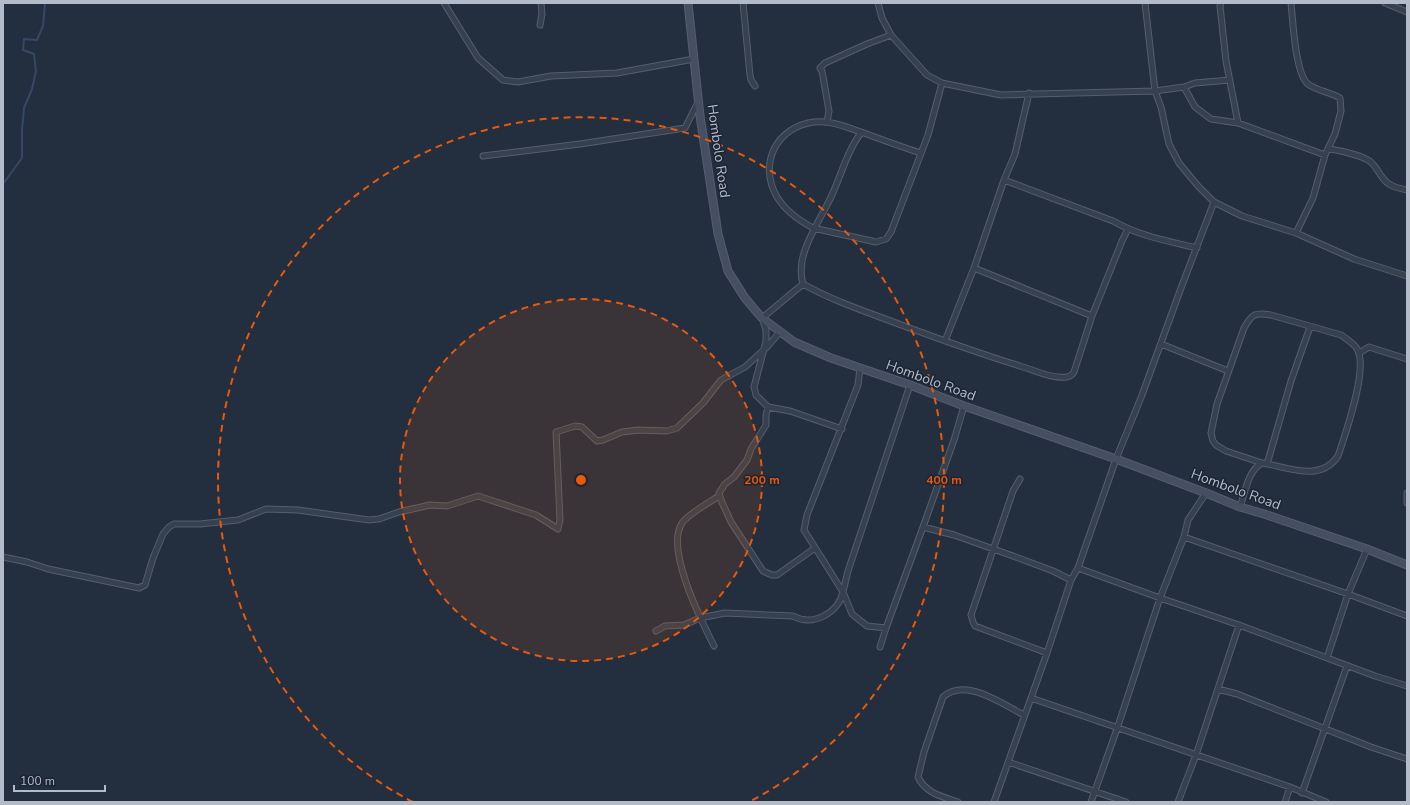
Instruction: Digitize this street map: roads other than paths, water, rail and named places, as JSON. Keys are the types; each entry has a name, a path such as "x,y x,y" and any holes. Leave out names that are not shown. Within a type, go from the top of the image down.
{"street":[{"path":"444,3 478,58 503,80 518,82 551,76 617,73 694,59"},
{"path":"540,25 542,14 541,3"},
{"name":"Hombolo Road","path":"688,3 700,116 718,234 724,260 728,271 745,298 762,318 794,342 831,358 1116,459 1240,507 1367,549 1407,565"},
{"path":"743,3 750,75 755,86"},
{"path":"878,3 882,18 891,35 927,75 942,83 1001,95 1029,93 1155,91 1230,80"},
{"path":"1145,3 1155,91 1161,107 1169,144 1180,163 1198,186 1214,202 1242,216 1296,233 1354,260 1407,276"},
{"path":"1221,3 1220,6 1226,61 1238,123"},
{"path":"1291,3 1295,41 1300,69 1304,79 1308,84 1340,98 1341,111 1335,134 1325,155 1313,198 1296,233"},
{"path":"1385,3 1394,8 1407,12"},
{"path":"827,122 828,111 822,71 820,68 825,63 891,35"},
{"path":"921,153 827,122 814,122 804,124 787,132 776,144 769,162 768,172 777,196 795,216 813,228 876,242 886,239 891,232 928,135 942,83"},
{"path":"1184,87 1195,107 1211,118 1238,123 1325,155"},
{"path":"944,341 974,268 1004,180 1015,154 1029,93"},
{"path":"483,156 580,144 685,128 699,101"},
{"path":"861,133 854,143 828,203 813,228 802,260 801,279 803,284 846,305 944,341 1050,375 1068,377 1072,375 1092,316 1128,229"},
{"path":"1328,148 1368,160 1388,184 1407,190"},
{"path":"1004,180 1113,221 1128,229 1197,248"},
{"path":"994,802 1047,653 1071,580 1078,568 1116,459 1214,202"},
{"path":"974,268 1092,316"},
{"path":"803,284 762,318 766,330 766,341 754,387 756,395 768,407 790,411 842,429"},
{"path":"1261,313 1271,315 1310,327 1341,335 1349,340 1359,353 1360,370 1358,385 1343,442 1338,456 1333,463 1319,471 1310,472 1265,464 1226,451 1216,445 1213,441 1211,433 1212,425 1228,371 1244,328 1254,315 1261,313"},
{"path":"1240,507 1254,470 1265,464 1310,327"},
{"path":"3,557 27,562 48,569 139,588 145,585 153,558 163,534 169,527 174,524 200,524 238,520 266,509 298,510 369,520 379,519 399,512 430,505 448,506 478,496 536,515 558,529 560,520 556,432 575,426 582,427 597,441 622,432 639,430 667,431 677,428 703,403 721,380 745,367 764,350 780,332"},
{"path":"1161,344 1228,371"},
{"path":"1359,353 1369,347 1407,359"},
{"path":"860,368 858,385 807,515 804,530 843,592 852,614 867,626 886,628"},
{"path":"656,631 665,626 684,625 700,618 725,613 793,616 797,619 814,620 832,611 841,600 850,564 910,385"},
{"path":"880,646 954,440 964,406"},
{"path":"768,407 766,425 751,449 747,460 734,477 725,484 719,493 731,522 763,571 772,575 777,574 815,548"},
{"path":"1020,479 1013,492 993,550 972,615 973,622 975,626 1047,653"},
{"path":"1091,802 1117,729 1160,598 1184,537 1188,520 1206,493"},
{"path":"1407,493 1407,503"},
{"path":"714,646 700,618 680,562 677,533 686,519 720,496"},
{"path":"923,527 954,535 1053,571 1071,580"},
{"path":"1184,537 1407,616"},
{"path":"1326,658 1348,594 1367,549"},
{"path":"1078,568 1160,598 1239,624 1347,666 1407,686"},
{"path":"1178,802 1196,755 1239,624"},
{"path":"1302,793 1347,666"},
{"path":"958,802 942,797 928,790 918,777 924,752 943,697 948,692 959,689 978,692 1024,715"},
{"path":"1218,690 1237,694 1371,747 1407,759"},
{"path":"1031,698 1117,729 1290,787 1326,802"},
{"path":"1008,762 1126,802"},
{"path":"1285,802 1290,787"}],"waterway":[{"path":"3,184 22,158 24,108 32,89 36,71 34,54 23,50 24,39 37,40 43,26 45,3"}]}
